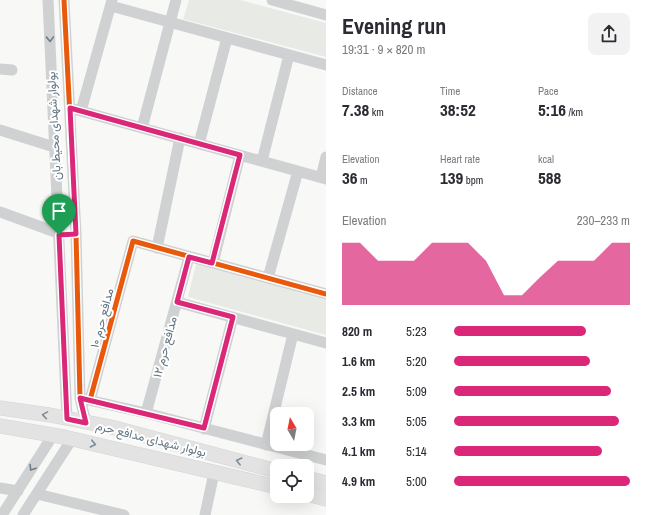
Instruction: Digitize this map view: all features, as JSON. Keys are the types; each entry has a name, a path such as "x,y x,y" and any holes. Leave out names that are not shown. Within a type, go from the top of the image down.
{"main road":[{"name":"بولوار شهدای مدافع حرم","path":"0,408 111,427 270,469"},
{"name":"بولوار شهدای مدافع حرم","path":"0,426 72,439 270,485"},
{"path":"314,481 326,483"},
{"path":"314,496 326,499"}],"street":[{"name":"بولوار شهدای محیط بان","path":"48,0 67,419"},
{"name":"بولوار شهدای محیط بان","path":"64,0 86,423"},
{"path":"142,128 176,0"},
{"path":"272,0 326,15"},
{"path":"314,11 316,0"},
{"path":"82,111 111,3 169,22 326,65"},
{"path":"199,144 227,38"},
{"path":"262,161 289,55"},
{"path":"0,69 12,70"},
{"path":"70,108 323,178 326,157"},
{"path":"0,130 54,147"},
{"path":"180,138 157,248 326,294"},
{"path":"212,263 240,155"},
{"path":"268,278 298,171"},
{"path":"0,212 58,234 76,234"},
{"name":"مدافع حرم ۱۰","path":"85,399 133,241 157,248"},
{"name":"مدافع حرم ۱۲","path":"146,413 189,257"},
{"path":"177,302 326,343"},
{"path":"204,428 233,317"},
{"path":"266,445 293,334"},
{"path":"85,399 146,413 326,460"},
{"path":"2,515 53,435"},
{"path":"23,515 72,439"},
{"path":"44,449 50,446 55,447 60,450 62,454"},
{"path":"205,515 214,473"},
{"path":"0,488 18,491"},
{"path":"37,494 111,514 124,515"}],"shaded area":[{"path":"189,0 240,0 326,23 326,57 183,19"},
{"path":"196,264 326,300 326,335 188,297"}],"cycle path":[{"path":"64,0 76,234 80,398 86,423"},
{"path":"90,400 133,241 326,294"}],"route":[{"path":"70,108 240,155 212,263 189,257 177,302 233,317 204,428 80,398 86,423 67,419 59,235 76,234 70,108"}]}
